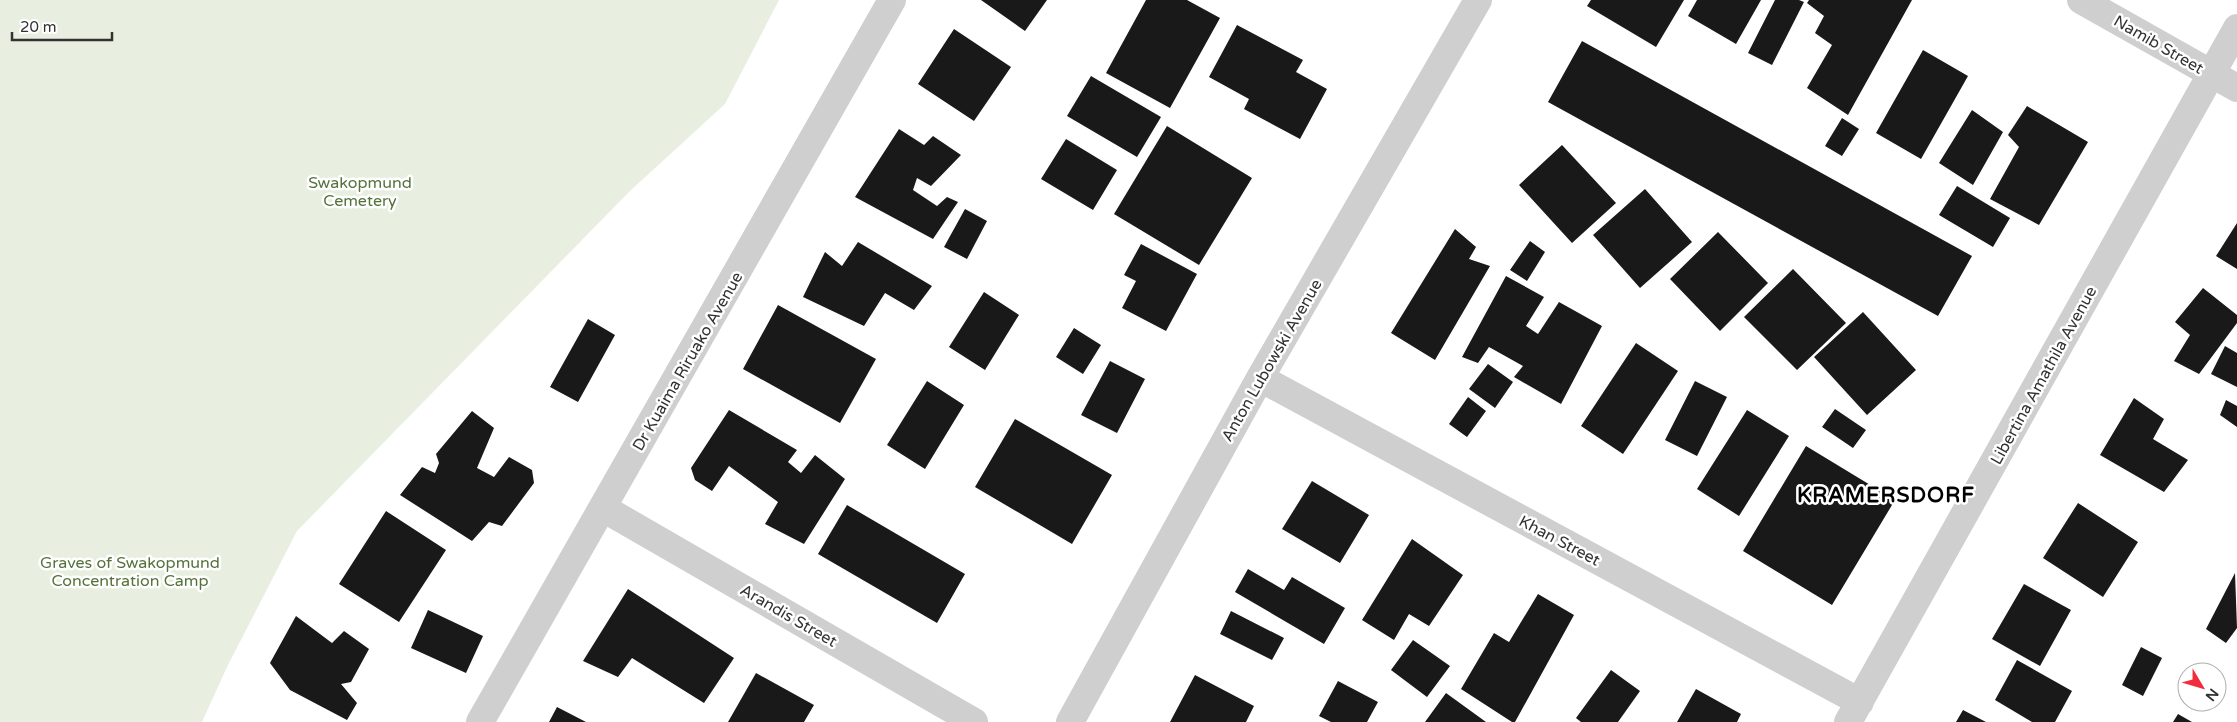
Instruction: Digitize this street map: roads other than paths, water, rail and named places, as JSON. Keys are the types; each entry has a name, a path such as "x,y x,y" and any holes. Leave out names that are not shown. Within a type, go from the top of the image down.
{"street":[{"name":"Dr Kuaima Riruako Avenue","path":"480,722 892,0"},
{"name":"Anton Lubowski Avenue","path":"1070,722 1260,378 1478,0"},
{"name":"Namib Street","path":"2082,0 2237,88"},
{"name":"Libertina Amathila Avenue","path":"1854,712 2237,28"},
{"name":"Khan Street","path":"1260,378 1854,712"},
{"name":"Arandis Street","path":"603,508 974,722"}],"district":[{"name":"KRAMERSDORF","path":"1886,495"}],"park label":[{"name":"Swakopmund Cemetery","path":"360,191"},
{"name":"Graves of Swakopmund Concentration Camp","path":"130,571"}]}
